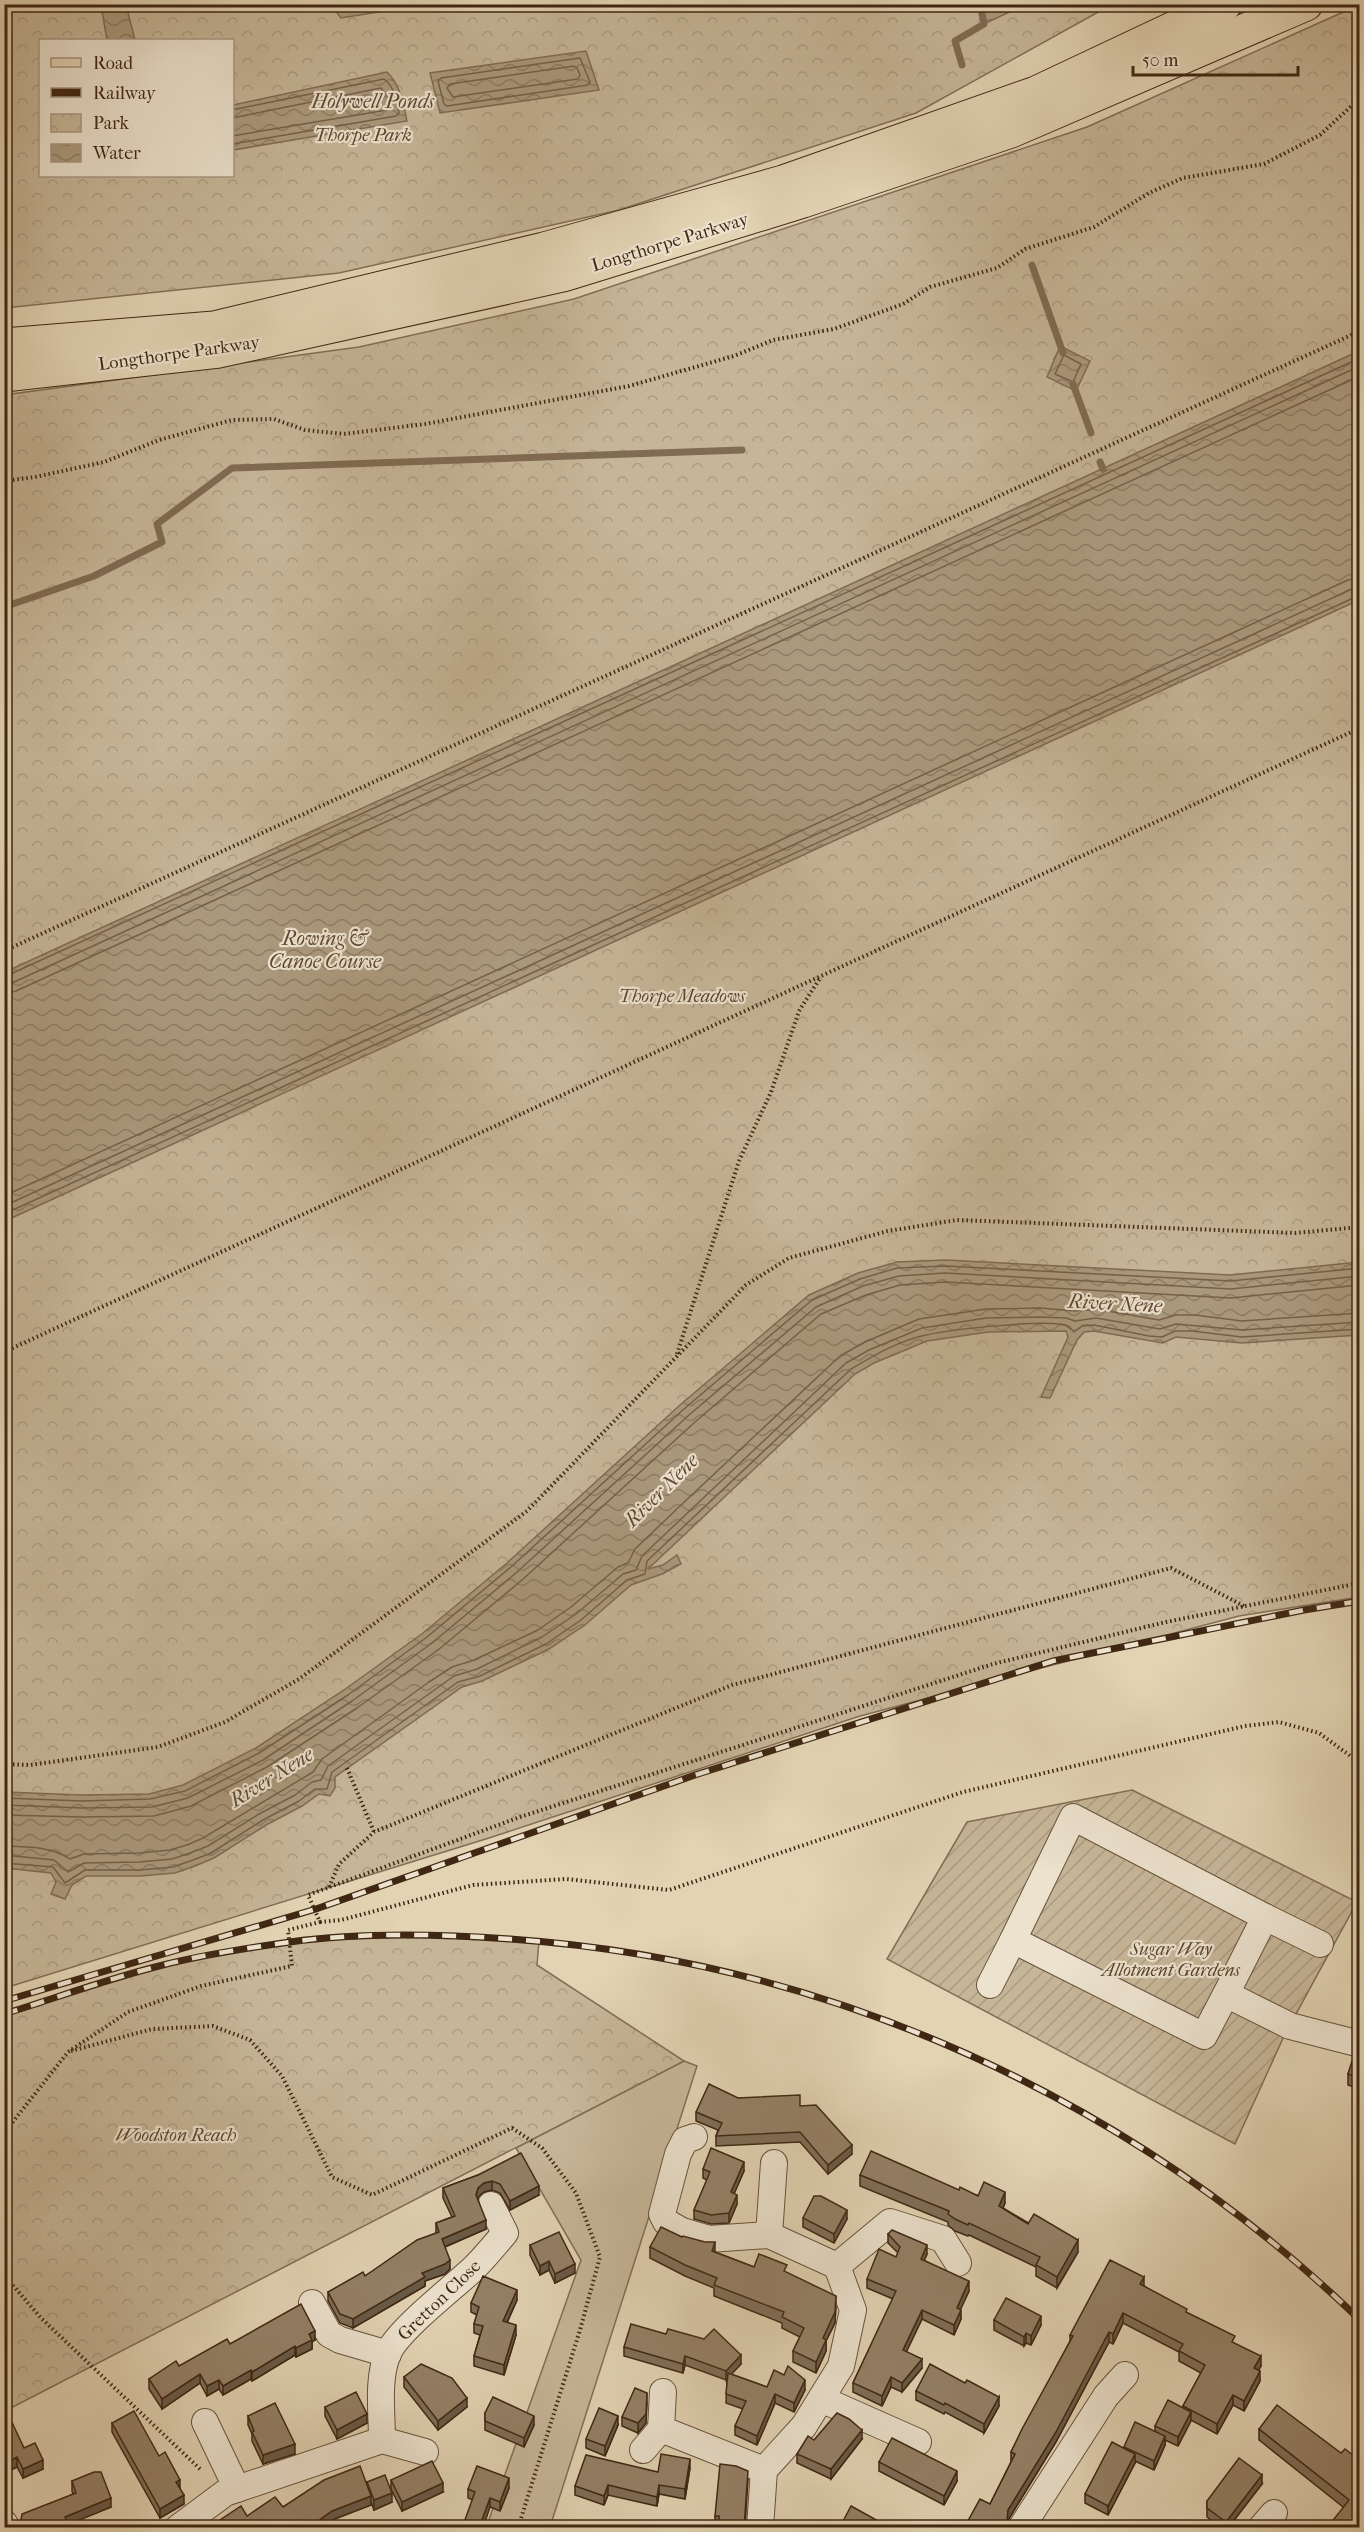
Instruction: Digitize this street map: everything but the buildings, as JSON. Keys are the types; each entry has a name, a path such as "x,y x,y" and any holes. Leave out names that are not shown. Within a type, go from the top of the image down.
{"main road":[{"name":"Longthorpe Parkway","path":"4,345 214,328 544,249 783,182 1036,93 1225,4"},
{"name":"Longthorpe Parkway","path":"4,375 219,351 563,275 803,201 1011,131 1306,4"}],"street":[{"path":"990,1985 1073,1817 1320,1944"},
{"path":"1013,1940 1204,2036 1265,1917"},
{"path":"1226,1994 1290,2026 1359,2044"},
{"path":"694,2137 685,2140 678,2154 662,2214 666,2222 682,2231 709,2240 769,2235 837,2266 853,2310 842,2366 804,2426 764,2470 760,2528"},
{"path":"769,2235 774,2163"},
{"name":"Gretton Close","path":"382,2440 382,2381 388,2354 418,2318 476,2266 505,2233 491,2205"},
{"path":"837,2266 890,2222 943,2239 958,2263"},
{"path":"312,2303 329,2334 340,2340 388,2354"},
{"path":"1021,2528 1106,2396 1125,2375"},
{"path":"642,2450 661,2429 663,2392"},
{"path":"821,2399 918,2442"},
{"path":"205,2421 231,2491"},
{"path":"661,2429 764,2470"},
{"path":"178,2528 231,2491 382,2440 425,2452"},
{"path":"4,2523 7,2528"}],"path":[{"path":"4,481 35,477 104,462 159,440 232,420 274,419 305,430 344,434 386,431 425,424 629,386 734,356 773,340 834,329 903,304 930,287 997,268 1025,249 1094,227 1149,192 1183,178 1264,164 1320,135 1359,98"},
{"path":"4,951 1359,331"},
{"path":"4,1352 1359,728"},
{"path":"676,1356 739,1161 771,1092 799,1011 820,978"},
{"path":"4,1764 41,1763 158,1747 225,1722 299,1679 527,1511 746,1285 789,1258 888,1231 957,1220 1295,1233 1359,1227"},
{"path":"329,1887 339,1864 374,1832 732,1685 1171,1568 1245,1606"},
{"path":"320,1922 309,1895 520,1817 993,1664 1166,1622 1359,1583"},
{"path":"4,2133 68,2052 128,2012 201,1986 292,1966 288,1930 320,1922 341,1920 473,1885 566,1879 669,1890 963,1792 1245,1726 1279,1722 1319,1733 1359,1763"},
{"path":"347,1768 374,1832"},
{"path":"68,2052 152,2029 213,2026 250,2040 282,2076 332,2177 372,2195 512,2128 543,2148 576,2193 600,2257 580,2330 518,2528"},
{"path":"4,2276 41,2318 231,2491"}],"green space":[{"name":"Thorpe Park","path":"4,5 1111,5 916,113 619,210 339,273 5,308"},
{"name":"Thorpe Meadows","path":"1359,5 1359,1597 1239,1616 860,1716 489,1838 5,1988 4,395 359,347 574,299 1087,127"},
{"name":"Sugar Way Allotment Gardens","path":"1132,1790 1357,1902 1284,2036 1235,2144 887,1959 967,1822"},
{"name":"Woodston Reach","path":"407,1936 539,1941 537,1965 684,2061 5,2411 5,2014 162,1965 290,1942"},
{"path":"684,2061 697,2066 550,2527 486,2528 581,2260 516,2148"}],"water":[{"path":"980,4 1024,4 1024,5 984,24"},
{"path":"101,5 126,5 135,39 107,39"},
{"path":"331,5 401,5 397,9 341,18"},
{"name":"Holywell Ponds","path":"586,51 599,90 440,113 430,73"},
{"name":"Holywell Ponds","path":"387,72 392,77 403,101 407,121 234,150 234,105"},
{"path":"1060,346 1090,361 1076,391 1047,377"},
{"name":"Rowing & Canoe Course","path":"1359,351 1359,600 5,1221 5,972"},
{"name":"River Nene","path":"945,1260 1230,1275 1359,1262 1359,1335 1242,1343 1176,1337 1163,1343 1094,1331 1084,1332 1077,1340 1050,1398 1041,1397 1068,1337 1066,1331 988,1332 927,1341 874,1363 855,1374 648,1569 663,1565 677,1555 681,1564 662,1574 631,1585 585,1625 549,1649 482,1681 462,1687 335,1777 335,1788 330,1796 319,1794 214,1858 195,1866 175,1873 140,1876 86,1876 72,1885 65,1899 51,1894 56,1882 51,1873 5,1868 5,1792 82,1795 149,1794 183,1785 256,1748 344,1690 423,1633 507,1563 680,1405 809,1295 858,1273 897,1262"}],"waterway":[{"path":"962,65 955,41 984,24 980,4"},
{"path":"1032,265 1063,353"},
{"path":"1073,384 1091,433"},
{"path":"4,607 94,576 162,542 157,524 232,468 742,450"},
{"path":"1100,462 1103,469"}],"railway":[{"path":"4,2001 316,1909 695,1775 1053,1661 1304,1610 1360,1601"},
{"path":"4,2014 175,1962 257,1947 372,1935 510,1939 629,1953 745,1977 858,2011 968,2054 1074,2108 1175,2170 1271,2241 1360,2320"}]}
